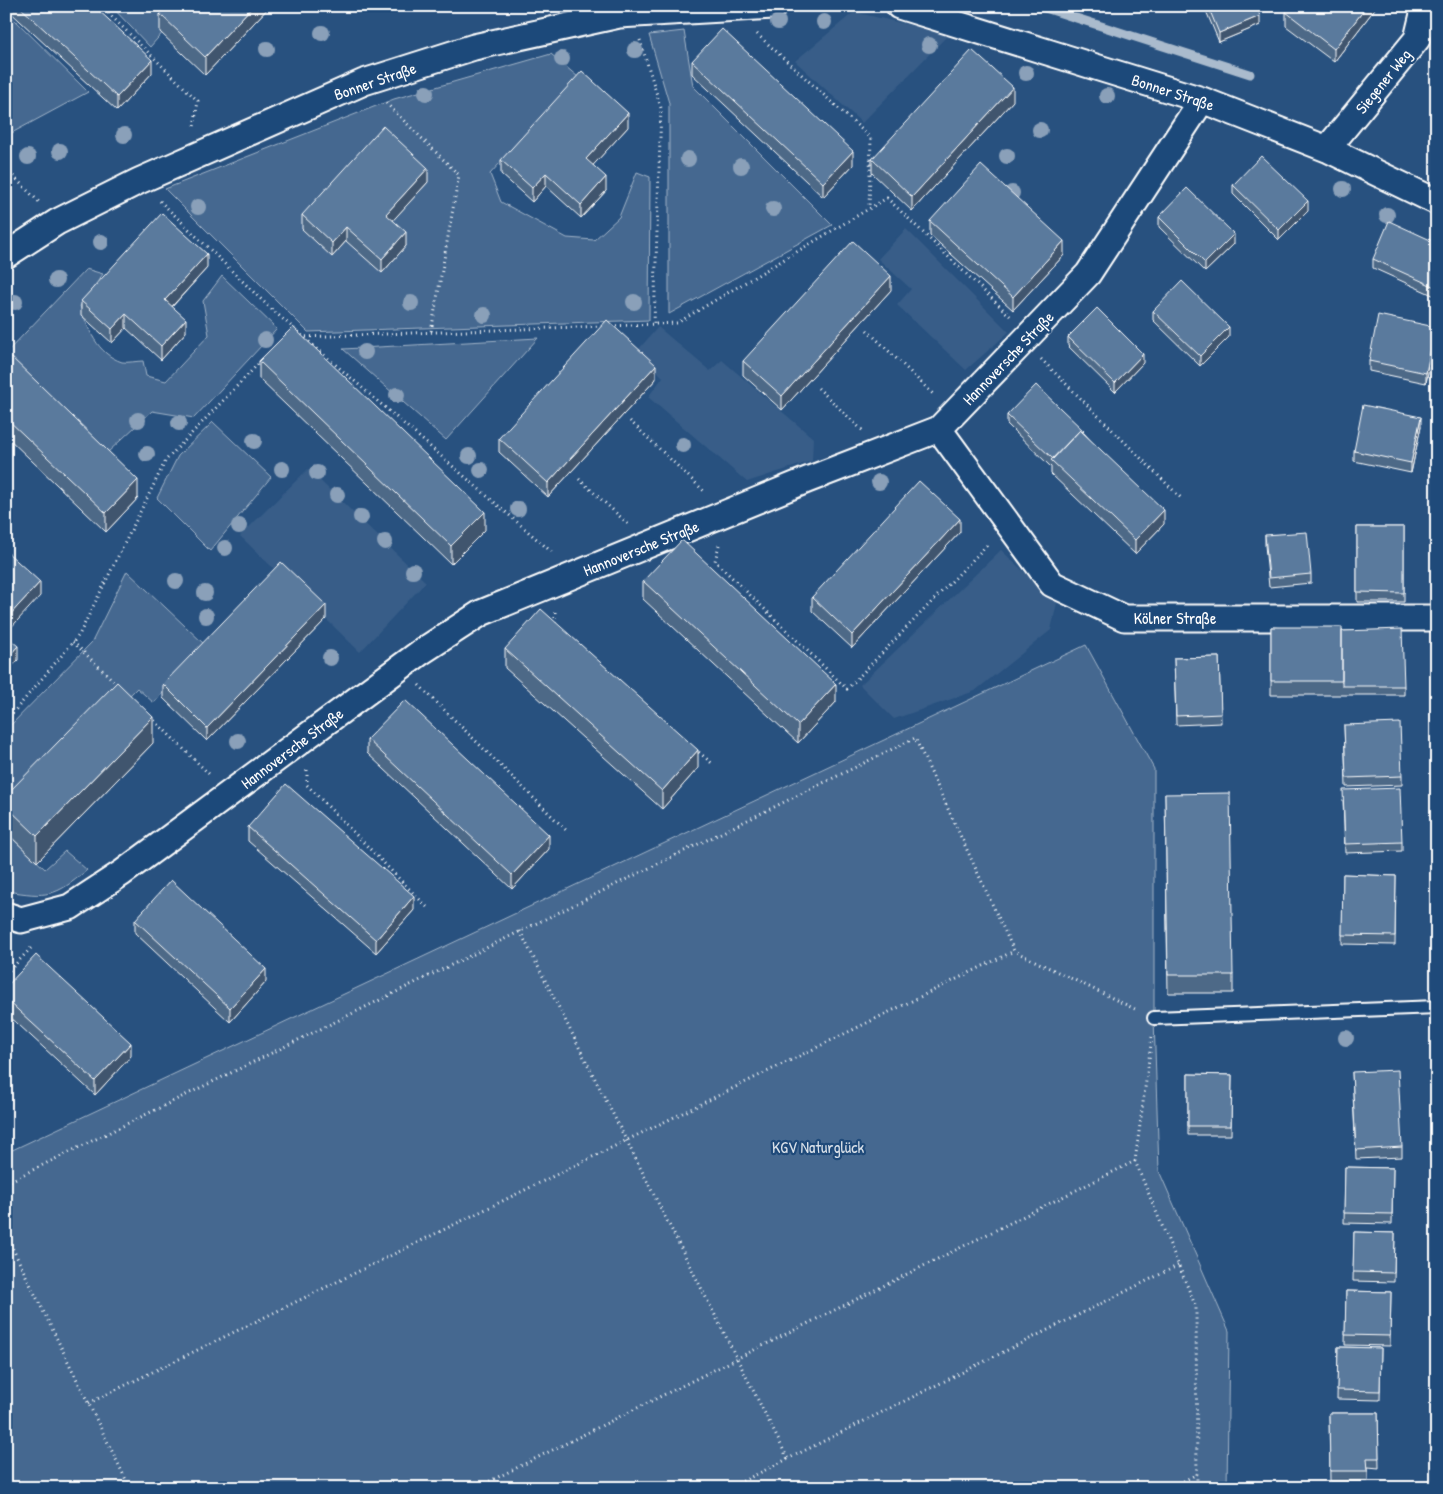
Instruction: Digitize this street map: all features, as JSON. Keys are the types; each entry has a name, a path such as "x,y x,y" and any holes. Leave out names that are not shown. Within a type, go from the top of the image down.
{"street":[{"name":"Bonner Straße","path":"6,254 57,222 139,181 364,82 474,47 619,15 774,6"},
{"name":"Bonner Straße","path":"899,6 1202,100 1327,149 1437,202"},
{"name":"Siegener Weg","path":"1327,149 1417,40 1425,6"},
{"name":"Hannoversche Straße","path":"6,915 21,920 70,907 122,873 400,668 481,613 884,451 947,422 1088,274 1202,100"},
{"name":"Kölner Straße","path":"947,422 1008,523 1052,584 1124,618 1437,618"}],"lane":[{"path":"1154,1018 1437,1007"}],"path":[{"path":"102,6 198,101 190,158"},
{"path":"729,9 871,138 870,208"},
{"path":"632,14 661,108 654,324"},
{"path":"364,82 459,175 431,332"},
{"path":"6,169 57,222"},
{"path":"139,181 269,307 306,337 567,578 555,623 562,629"},
{"path":"299,337 677,323 887,198 1028,339 1181,498"},
{"path":"867,330 947,422"},
{"path":"6,721 80,635 166,460 265,358"},
{"path":"818,388 884,451"},
{"path":"630,422 727,513 715,561 847,689 1008,523"},
{"path":"579,478 649,544"},
{"path":"74,642 123,691"},
{"path":"400,668 566,830"},
{"path":"145,711 230,795"},
{"path":"308,736 307,786 427,908"},
{"path":"6,1183 915,738 1014,951 1154,1018 1135,1161 1196,1306 1197,1488"},
{"path":"692,746 714,766"},
{"path":"520,931 628,1140 788,1459"},
{"path":"88,1403 1014,951"},
{"path":"476,1488 1135,1161"},
{"path":"6,1235 130,1488"},
{"path":"729,1488 1179,1265"},
{"path":"1170,1488 1197,1474"}],"shaded area":[{"path":"854,12 949,34 862,123 795,61"},
{"path":"906,229 1009,332 966,370 897,305 911,289 878,259"},
{"path":"658,327 710,371 722,360 813,438 812,461 747,482 648,397 663,377 637,351"},
{"path":"308,469 426,582 360,652 240,536"},
{"path":"1001,550 1057,603 1051,630 975,691 894,719 860,685"}],"green space":[{"path":"111,6 186,6 150,47"},
{"path":"6,11 88,92 6,136"},
{"path":"684,31 693,86 832,225 669,314 669,103 649,35"},
{"path":"551,54 578,77 490,174 501,202 567,238 594,240 619,217 637,172 650,177 649,320 308,332 165,189 394,99"},
{"path":"86,269 103,274 80,306 90,332 100,347 113,358 122,362 143,361 146,376 166,381 209,335 203,301 222,276 277,329 194,418 152,411 107,453 6,353"},
{"path":"538,338 446,440 343,349"},
{"path":"213,422 271,477 210,551 157,498 178,456"},
{"path":"127,571 204,644 154,703 137,688 6,821 6,730 92,642"},
{"name":"KGV Naturglück","path":"1086,645 1154,769 1154,1018 1159,1171 1229,1331 1227,1488 6,1488 6,1153"},
{"path":"6,832 45,869 65,851 87,870 58,891 32,894 6,891"}],"building":[{"path":"19,6 94,6 152,60 117,97"},
{"path":"168,6 253,6 205,57 160,14"},
{"path":"1208,6 1256,6 1260,16 1219,33"},
{"path":"1290,6 1367,6 1334,49 1286,12"},
{"path":"722,29 853,151 823,183 692,61"},
{"path":"972,50 1013,87 912,197 872,159"},
{"path":"582,71 628,113 586,159 606,177 581,205 546,173 532,188 501,160"},
{"path":"383,126 428,168 386,214 406,232 382,259 346,227 332,243 302,215"},
{"path":"1261,156 1308,201 1279,230 1233,185"},
{"path":"981,165 1064,241 1013,297 930,221"},
{"path":"1187,188 1234,234 1205,263 1159,217"},
{"path":"162,213 207,254 165,300 186,319 161,346 126,314 112,329 81,301"},
{"path":"1389,221 1437,243 1437,288 1373,259"},
{"path":"853,241 891,276 782,396 743,361"},
{"path":"1182,281 1229,327 1200,356 1153,311"},
{"path":"1097,308 1143,354 1115,383 1068,337"},
{"path":"1378,315 1435,327 1426,373 1369,361"},
{"path":"607,320 656,365 548,483 499,438"},
{"path":"293,327 485,512 451,546 259,361"},
{"path":"6,352 138,480 106,513 6,418"},
{"path":"1036,385 1084,431 1080,430 1053,459 1007,415"},
{"path":"1363,405 1421,417 1411,463 1354,451"},
{"path":"1080,430 1164,510 1135,540 1051,460"},
{"path":"919,481 960,519 852,635 812,597"},
{"path":"1357,527 1404,527 1404,593 1357,592"},
{"path":"1307,532 1311,574 1269,578 1265,535"},
{"path":"682,540 836,684 798,725 643,581"},
{"path":"6,551 40,582 6,619"},
{"path":"281,562 326,605 207,728 163,684"},
{"path":"541,609 698,750 662,791 505,649"},
{"path":"1271,627 1342,627 1342,681 1271,681"},
{"path":"1402,629 1404,686 1342,686 1342,631"},
{"path":"6,636 18,646 6,659"},
{"path":"1219,657 1221,714 1176,716 1174,658"},
{"path":"117,682 153,717 37,836 6,806 6,795"},
{"path":"405,700 549,835 512,875 367,739"},
{"path":"1400,723 1402,776 1346,778 1344,725"},
{"path":"286,784 414,896 376,940 248,827"},
{"path":"1400,788 1402,842 1345,844 1343,790"},
{"path":"1230,793 1233,975 1168,975 1165,794"},
{"path":"1343,874 1396,876 1395,936 1342,935"},
{"path":"171,880 266,969 230,1008 135,920"},
{"path":"36,955 131,1043 95,1081 6,999 6,987"},
{"path":"1398,1070 1402,1147 1356,1150 1352,1072"},
{"path":"1188,1074 1232,1075 1231,1126 1188,1126"},
{"path":"1345,1167 1393,1168 1392,1214 1344,1213"},
{"path":"1354,1232 1395,1233 1394,1273 1353,1272"},
{"path":"1346,1291 1391,1292 1390,1336 1345,1335"},
{"path":"1338,1347 1381,1348 1380,1391 1337,1390"},
{"path":"1329,1413 1378,1413 1379,1458 1367,1458 1368,1471 1330,1471"}],"waterway":[{"path":"1039,6 1250,74"}]}
